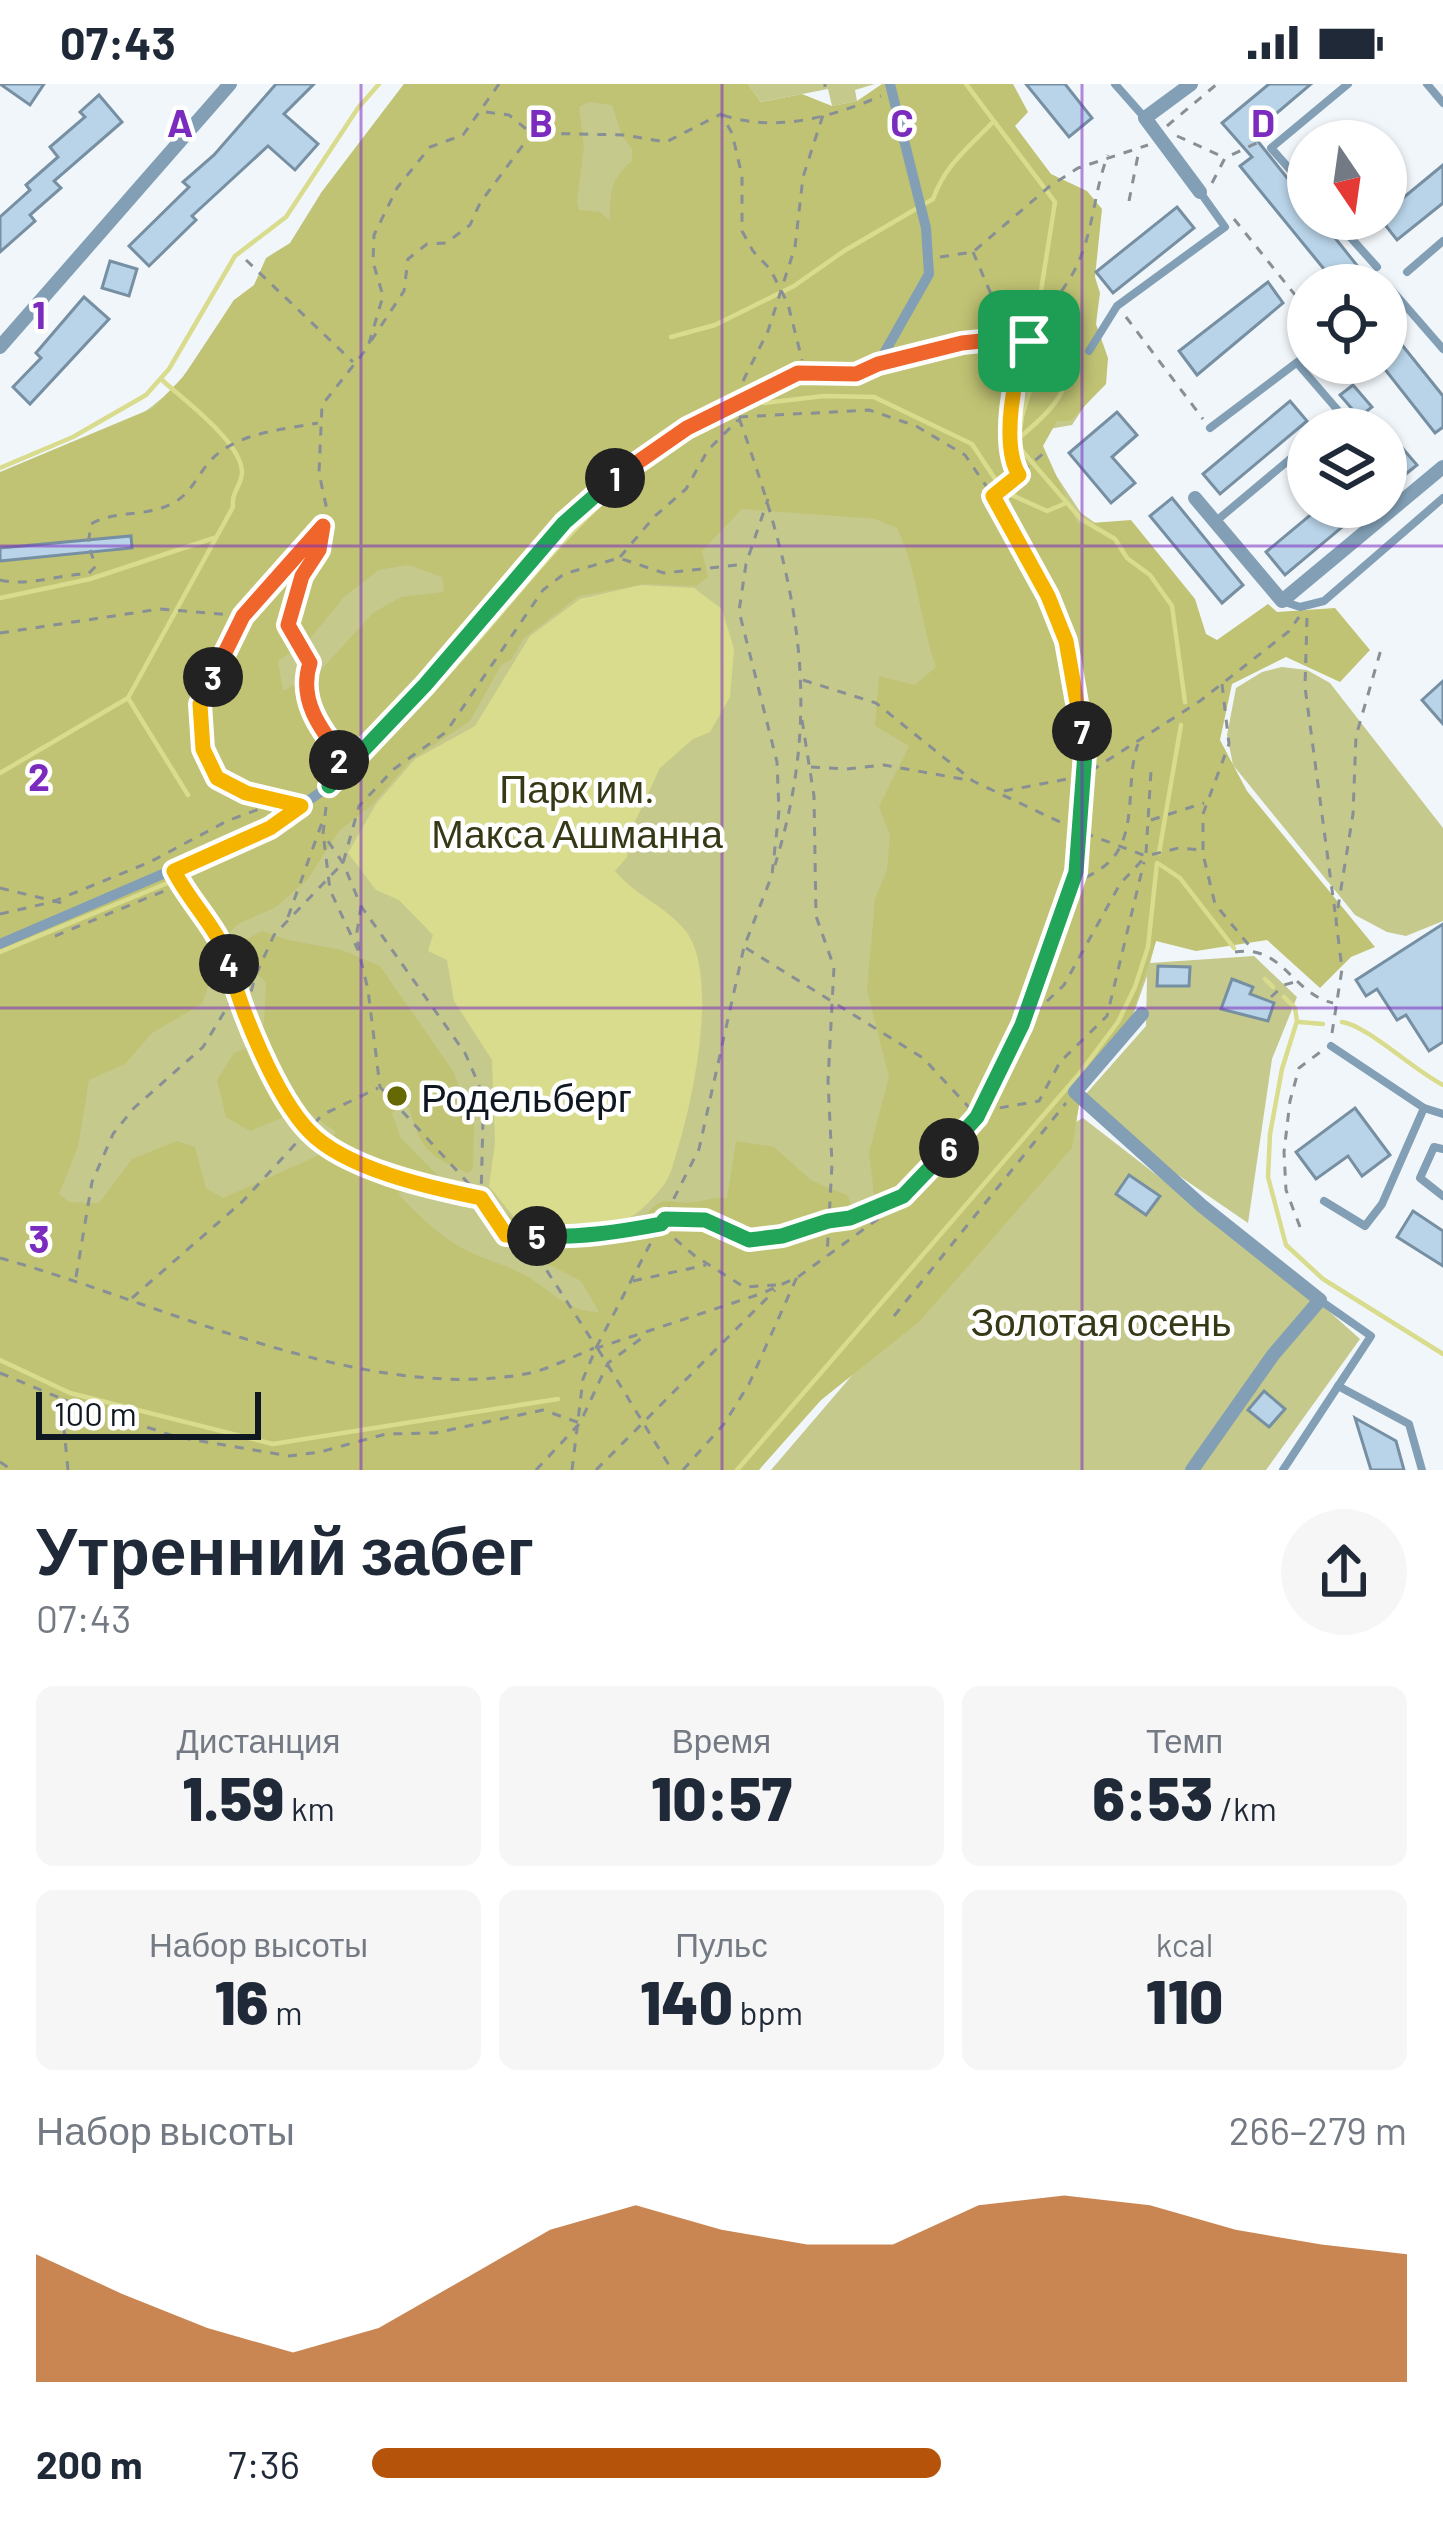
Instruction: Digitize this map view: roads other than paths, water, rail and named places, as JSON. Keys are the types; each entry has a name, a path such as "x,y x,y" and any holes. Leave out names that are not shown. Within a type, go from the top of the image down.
{"street":[{"path":"0,347 230,84"},
{"path":"1191,84 1144,118 1204,190"},
{"path":"0,944 270,828 329,786 425,685 564,523 642,457 734,403 798,373 856,374 878,364 928,274 919,202 891,88"},
{"path":"1195,498 1282,602 1443,467"},
{"path":"1142,1014 1075,1092 1202,1207 1320,1300 1273,1355 1192,1470"}],"lane":[{"path":"1115,84 1144,118"},
{"path":"1305,120 1348,84"},
{"path":"1427,84 1443,103"},
{"path":"1287,135 1271,148 1287,166"},
{"path":"1089,351 1117,306 1225,226 1204,190"},
{"path":"1353,240 1374,264"},
{"path":"1407,272 1443,242"},
{"path":"1407,308 1443,349"},
{"path":"1210,428 1287,370"},
{"path":"1315,384 1336,408"},
{"path":"1215,522 1287,462"},
{"path":"1282,602 1308,606 1324,601 1443,498"},
{"path":"1331,1046 1424,1108 1443,1114"},
{"path":"1324,1201 1365,1226 1382,1204 1424,1108"},
{"path":"1443,1149 1434,1147 1420,1178 1443,1196"},
{"path":"1283,1470 1371,1336 1320,1300"},
{"path":"1338,1386 1408,1424 1422,1470"}],"waterway":[{"path":"0,468 73,437 146,395 169,369 235,256 286,217 379,84"},
{"path":"966,84 1055,202 1035,329 1032,383 1018,446 1081,519 1115,539 1127,558 1150,575 1172,606 1185,702"},
{"path":"671,337 715,325 794,286 933,199 951,167 992,123"},
{"path":"1019,438 1060,396 1075,338"},
{"path":"0,773 128,698 233,507 242,472 232,447 161,379"},
{"path":"764,403 824,396 874,397 972,444 1003,491 1047,511 1064,504"},
{"path":"341,785 598,506 677,444 725,416"},
{"path":"0,598 90,579 214,538"},
{"path":"128,698 188,795"},
{"path":"1159,853 1181,725"},
{"path":"185,875 292,825"},
{"path":"737,1470 1079,1074 1118,1022 1148,947 1157,863"},
{"path":"1159,864 1180,878 1234,948"},
{"path":"0,952 170,882"},
{"path":"1265,979 1273,987"},
{"path":"1284,997 1295,1008 1297,1021 1282,1069 1268,1177 1286,1245 1323,1279 1443,1354"},
{"path":"1299,1022 1323,1024"},
{"path":"1342,1022 1364,1031 1443,1085"},
{"path":"0,1360 70,1393 273,1444 558,1399"}],"place":[{"name":"Родельберг","path":"397,1096"}],"park label":[{"name":"Парк им. Макса Ашманна","path":"577,810"},
{"name":"Золотая осень","path":"1101,1320"}]}
